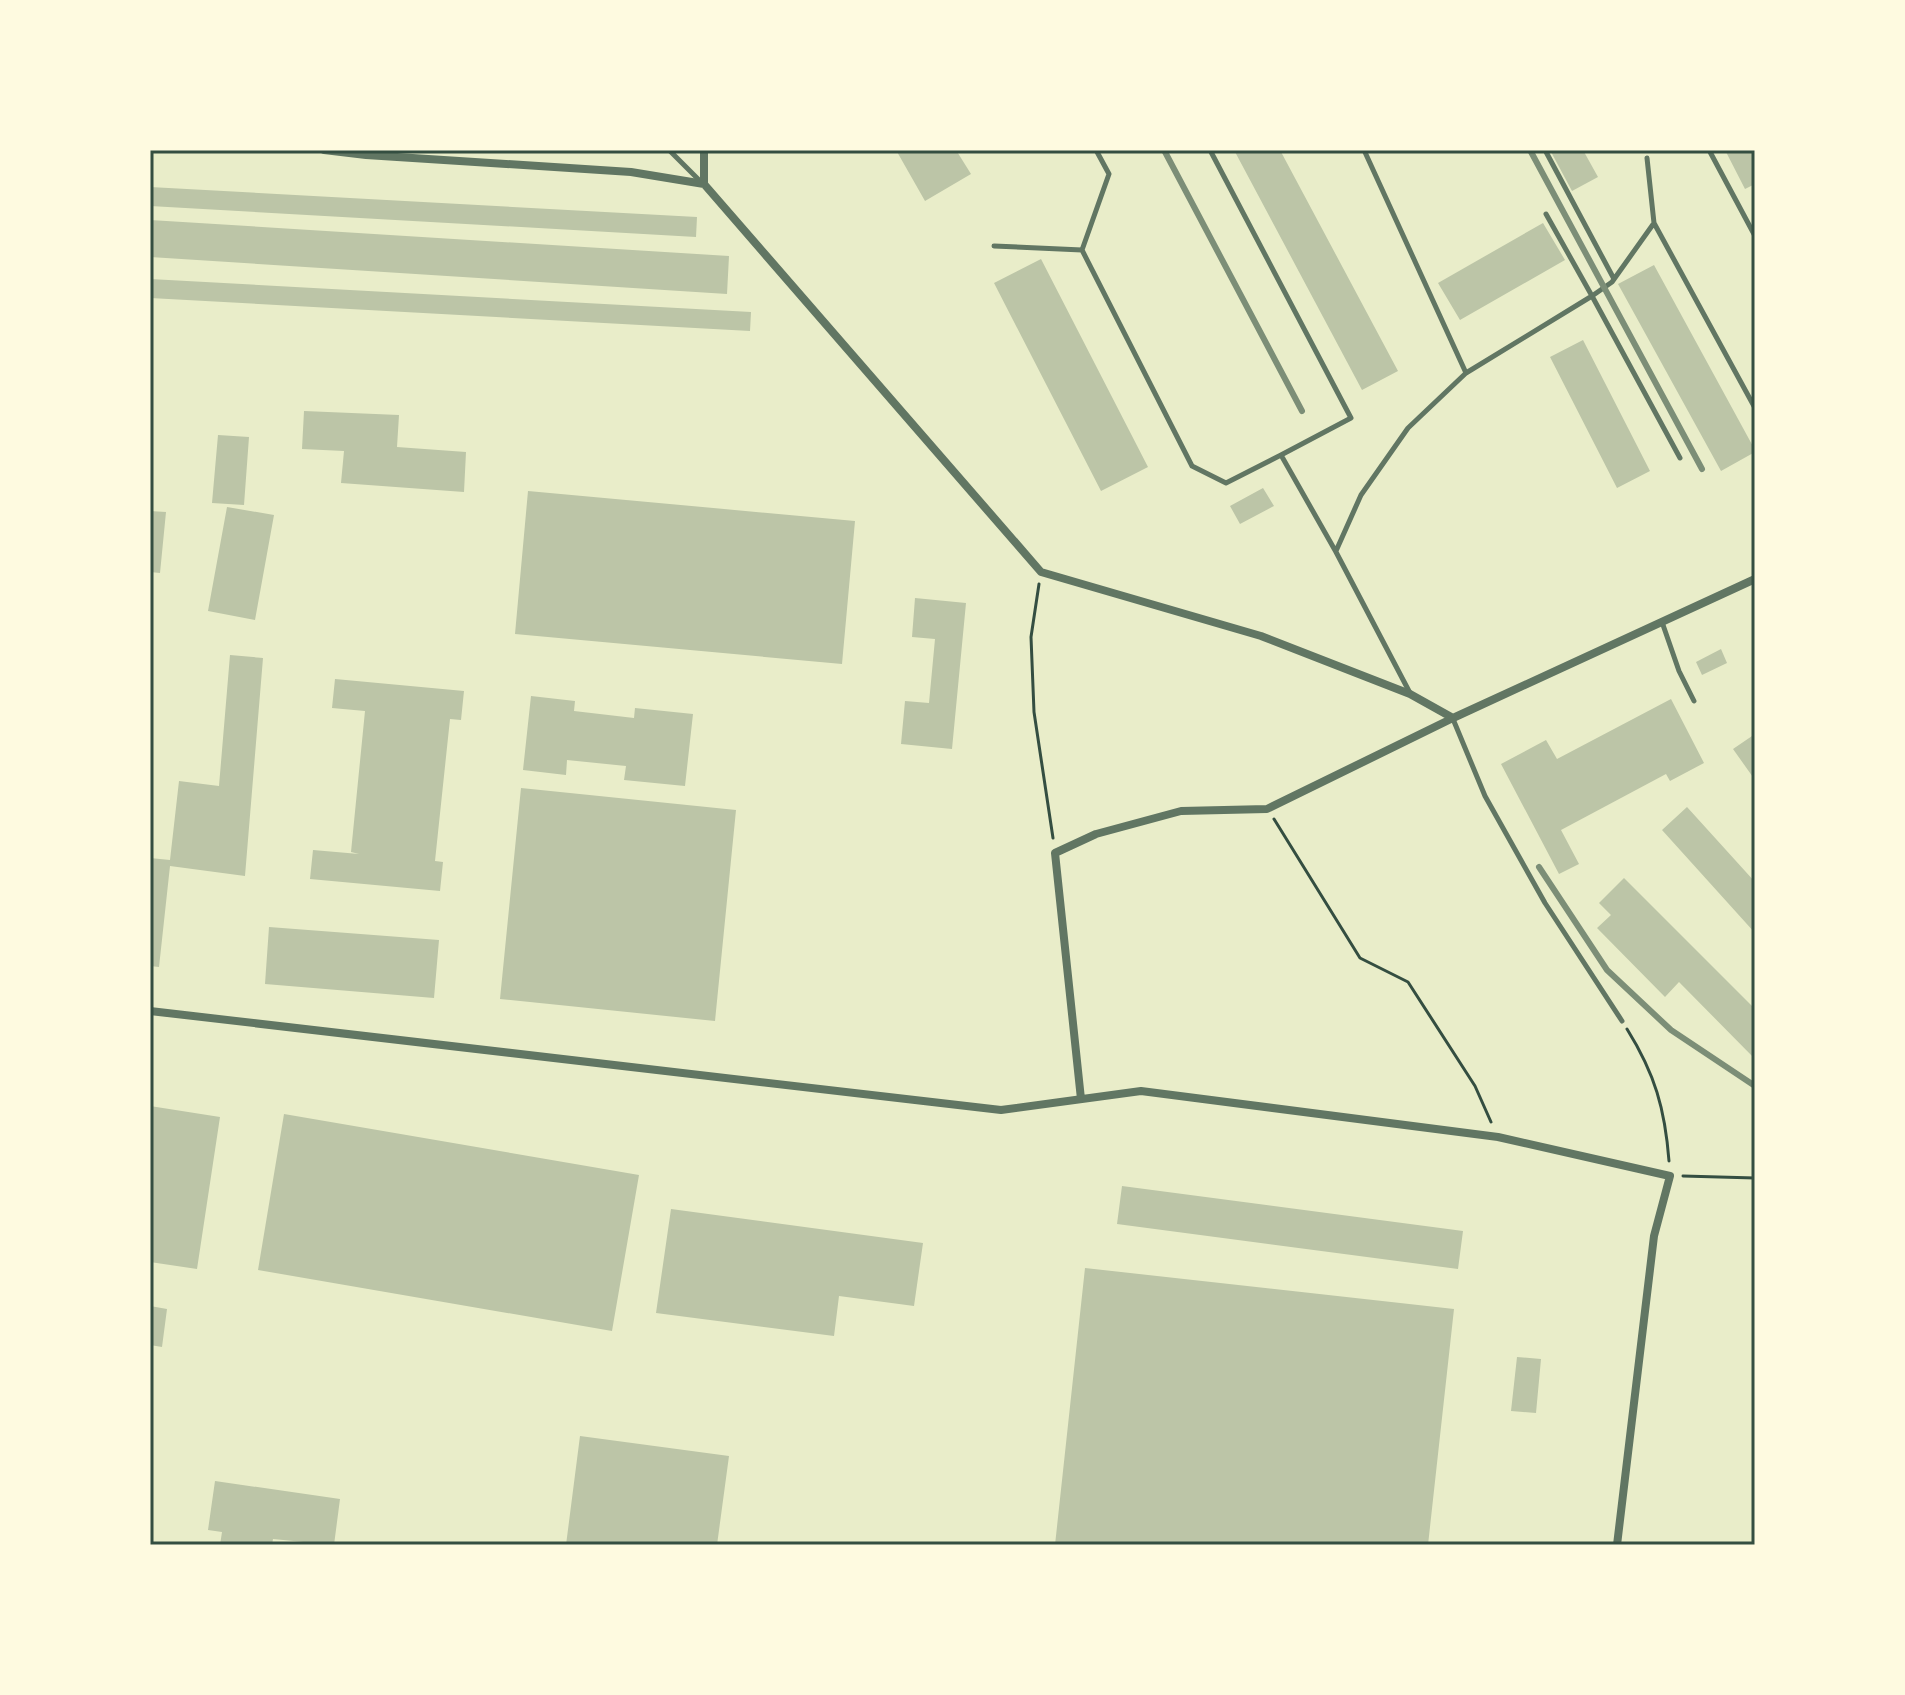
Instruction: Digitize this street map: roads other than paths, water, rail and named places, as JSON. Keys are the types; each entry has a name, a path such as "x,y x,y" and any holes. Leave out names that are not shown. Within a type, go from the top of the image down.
{"street":[{"path":"324,150 631,172 704,184 1041,572 1261,636 1410,694 1453,718"},
{"path":"704,150 704,184"},
{"path":"1081,1099 1055,853 1096,834 1181,811 1267,809 1453,718 1755,579"},
{"path":"150,1011 1001,1110 1141,1091 1498,1137 1670,1176 1654,1236 1617,1545"}],"lane":[{"path":"669,150 704,184"},
{"path":"1096,150 1109,174 1082,250 1192,466 1226,483 1351,418 1210,150"},
{"path":"1364,150 1466,373"},
{"path":"1545,150 1614,279"},
{"path":"1709,150 1755,236"},
{"path":"1647,158 1654,223 1755,408"},
{"path":"1546,214 1680,458"},
{"path":"1336,552 1361,495 1408,428 1466,373 1592,296 1614,279 1654,223"},
{"path":"994,246 1082,250"},
{"path":"1281,455 1410,694"},
{"path":"1662,622 1679,671 1694,701"},
{"path":"1453,718 1485,796 1545,903 1622,1021"}],"railway":[{"path":"1164,150 1302,411"},
{"path":"1530,150 1702,469"},
{"path":"1539,867 1607,970 1671,1030 1755,1086"}]}
